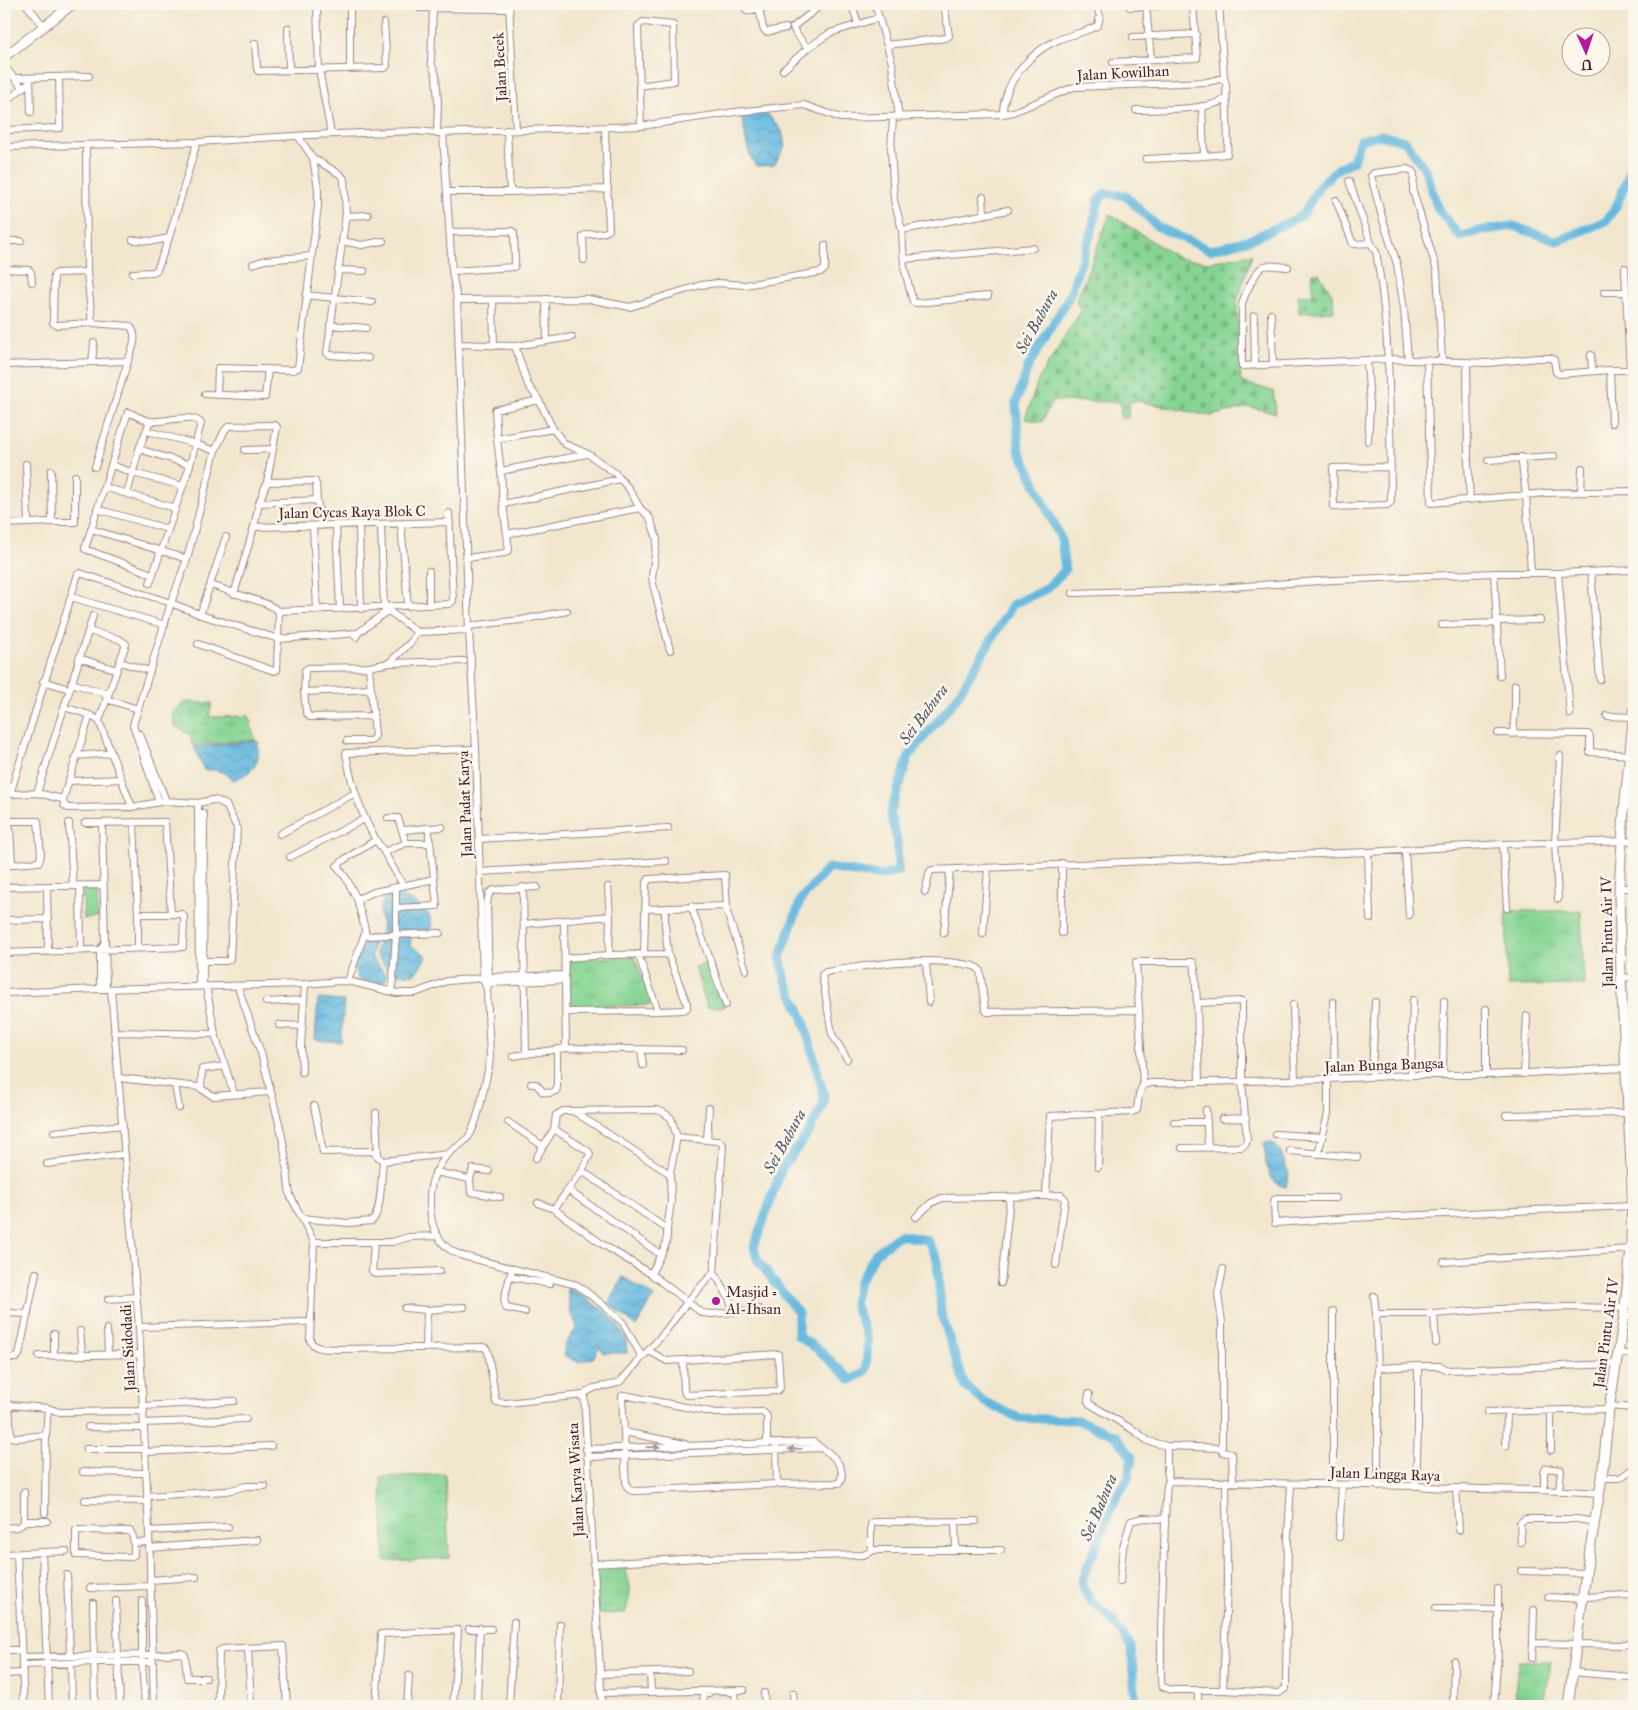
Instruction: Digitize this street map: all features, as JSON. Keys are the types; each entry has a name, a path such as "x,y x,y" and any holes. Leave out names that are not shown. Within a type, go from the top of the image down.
{"main road":[{"path":"4,57 43,25 73,4"},
{"name":"Jalan Pintu Air IV","path":"1568,1706 1586,1573 1600,1493 1609,1408 1631,1281 1632,1140 1627,1113 1628,1066 1621,978 1619,888 1628,755 1634,713"}],"street":[{"path":"26,4 43,25"},
{"path":"317,4 319,69 331,134"},
{"path":"743,4 747,11 781,4"},
{"path":"808,48 796,34 793,27 820,6 828,4"},
{"path":"852,4 858,24"},
{"path":"875,4 895,79 896,118 891,147 894,200 902,230 904,267 912,298 914,303 988,296"},
{"path":"887,45 946,38 949,36 944,4"},
{"path":"1003,114 1005,98 1013,79 1026,62 1056,40 1098,25 1100,16 1096,4"},
{"path":"1113,62 1197,58 1192,4 1130,7"},
{"path":"1146,159 1224,155 1228,153 1219,4"},
{"path":"419,8 509,6"},
{"name":"Jalan Becek","path":"509,6 516,130"},
{"path":"1146,6 1150,59"},
{"path":"350,7 350,69"},
{"name":"Jalan Padat Karya","path":"433,8 432,62 436,76 440,133 448,192 452,271 457,300 469,628 476,749 480,872 487,979"},
{"path":"759,8 766,32 786,28"},
{"path":"783,70 830,32 878,18"},
{"path":"639,86 674,81 672,24 643,22 638,26 639,86 641,126"},
{"path":"255,43 257,70 386,67 384,23"},
{"path":"288,28 289,69"},
{"path":"1133,37 1196,34"},
{"path":"4,66 23,88"},
{"path":"15,78 30,80 89,76"},
{"path":"4,130 60,128 59,77"},
{"name":"Jalan Kowilhan","path":"4,148 197,142 416,131 440,133 605,129 804,105 838,117 896,118 1003,114 1013,112 1074,87 1207,82 1224,78"},
{"path":"4,103 30,80"},
{"path":"30,80 31,112"},
{"path":"1136,110 1218,104 1226,98"},
{"path":"1202,106 1204,156"},
{"path":"584,260 583,236 605,233 609,230 605,129"},
{"path":"507,130 510,192"},
{"path":"298,136 313,158 343,177 346,216 327,352 328,355 368,358"},
{"path":"133,273 156,271 169,238 197,142"},
{"path":"86,145 87,272 92,323"},
{"path":"217,395 218,368 293,370 298,368 318,201 313,158"},
{"path":"1408,359 1397,264 1371,176 1374,173 1407,169 1414,174 1413,191 1437,271 1442,360"},
{"path":"1349,181 1376,252 1388,330 1391,502 1388,504 1334,507 1333,468 1390,467"},
{"path":"448,192 608,189"},
{"path":"982,197 984,213"},
{"path":"1336,200 1353,244 1371,243"},
{"path":"902,230 984,213 1008,210"},
{"path":"346,216 368,215"},
{"path":"450,232 512,230 514,233 514,267 452,271"},
{"path":"133,240 169,238"},
{"path":"4,241 21,241"},
{"path":"342,241 362,245 383,241"},
{"path":"457,300 591,300 630,307 701,285 718,283 745,284 821,272 825,269 825,245"},
{"path":"904,259 1033,248"},
{"path":"253,264 265,260 312,256"},
{"path":"1288,267 1266,266 1260,268 1243,301 1242,366 1388,359 1501,363 1551,358 1554,360 1558,373 1592,370 1632,370 1625,268"},
{"path":"4,270 29,270 32,282"},
{"path":"338,270 364,272"},
{"path":"87,272 54,274 53,321 56,325 92,323 127,325 132,328 134,340 95,467"},
{"path":"1604,292 1626,292"},
{"path":"306,295 372,302"},
{"path":"546,299 547,341"},
{"path":"493,300 494,346"},
{"path":"1271,314 1273,364"},
{"path":"1254,316 1255,365"},
{"path":"330,324 366,328"},
{"path":"458,344 515,346 572,337"},
{"path":"92,362 94,343"},
{"path":"515,346 528,385 539,400 553,429 565,444 588,454 610,468 629,489 640,508 650,518 657,538 652,577 670,650"},
{"path":"1591,355 1592,370"},
{"path":"1427,360 1431,503 1581,492 1634,492"},
{"path":"4,365 128,361"},
{"path":"1367,361 1370,406 1368,442"},
{"path":"1467,362 1470,500"},
{"path":"205,394 265,397 268,369"},
{"path":"1610,370 1612,423"},
{"path":"466,558 507,552 509,550 495,410 539,400"},
{"path":"150,583 190,465 201,423 200,421 186,418 150,421 128,412 84,546 86,551 152,574"},
{"path":"127,494 139,449 150,421"},
{"path":"163,801 145,754 136,719 171,603 187,559 215,451 228,426 275,425 277,427 267,482 259,503 254,527 234,594"},
{"path":"497,439 553,429"},
{"path":"147,431 215,451"},
{"path":"139,449 190,465"},
{"path":"245,450 273,449"},
{"path":"501,472 588,454"},
{"path":"1488,460 1554,456"},
{"path":"1521,457 1526,495 1530,572"},
{"path":"26,464 28,523"},
{"path":"112,465 133,473 183,486"},
{"path":"1581,492 1582,468"},
{"path":"51,471 52,522"},
{"path":"4,524 75,522 75,476"},
{"path":"503,504 620,479"},
{"path":"267,482 313,480 316,484 322,526"},
{"path":"104,487 175,508"},
{"path":"259,503 317,500"},
{"path":"507,534 640,508"},
{"path":"97,509 168,529"},
{"path":"211,586 267,604 279,611 386,609 429,604 449,604 453,601 449,513"},
{"name":"Jalan Cycas Raya Blok C","path":"254,527 450,522"},
{"path":"401,524 408,606"},
{"path":"336,525 340,609"},
{"path":"358,525 361,608"},
{"path":"381,525 386,609"},
{"path":"313,526 317,610"},
{"path":"91,529 187,559"},
{"path":"200,614 226,537"},
{"path":"1073,593 1203,590 1334,580 1494,573 1634,570"},
{"path":"428,571 429,604"},
{"path":"63,799 37,793 11,795 10,793 43,681 80,572 279,641 358,634 386,609"},
{"path":"1591,572 1600,679"},
{"path":"1494,573 1500,676"},
{"path":"1558,573 1570,714"},
{"path":"71,597 165,626"},
{"path":"386,609 417,632 469,628 567,611"},
{"path":"198,644 272,672 277,670 279,611"},
{"path":"37,793 93,616"},
{"path":"1442,625 1540,620"},
{"path":"88,631 126,642 100,721 132,807"},
{"path":"389,663 411,642 417,632"},
{"path":"79,658 116,670"},
{"path":"373,716 310,717 306,712 304,692 306,668 369,667 389,663 464,661"},
{"path":"120,662 150,671"},
{"path":"347,742 374,739 376,736 369,667"},
{"path":"43,681 107,696 138,710"},
{"path":"1513,734 1516,708 1515,685"},
{"path":"304,692 371,689"},
{"path":"64,708 90,715 100,721"},
{"path":"1607,716 1634,713"},
{"path":"90,715 63,799 64,805 68,808 132,807 163,801 198,803 212,800 226,805 237,828 230,959 226,962 204,961"},
{"path":"1498,733 1588,734 1590,737 1590,752 1628,755"},
{"path":"392,992 396,908 399,886 384,852 364,819 355,793 346,753 476,749"},
{"path":"76,756 111,753"},
{"path":"1558,899 1554,842 1560,756"},
{"path":"69,781 122,779"},
{"path":"280,834 355,793"},
{"path":"198,803 203,986 215,1034 234,1094"},
{"path":"198,813 203,813 204,816 203,986"},
{"path":"388,818 398,818 406,843"},
{"path":"290,858 364,819"},
{"path":"4,865 12,865 40,861 39,826 36,821 6,821 10,830 12,865"},
{"path":"84,823 164,821 166,824 170,914"},
{"path":"134,822 138,949"},
{"path":"69,823 81,951"},
{"name":"Jalan Sidodadi","path":"102,823 105,941 103,971 114,1032 119,1078 137,1297 149,1531 154,1706"},
{"path":"403,830 442,827"},
{"path":"396,908 437,906 429,828"},
{"path":"479,839 668,828"},
{"path":"348,982 365,929 357,899 337,866 376,840"},
{"path":"925,892 931,870 1062,863 1368,852 1503,844 1634,841"},
{"path":"384,852 406,843 430,842"},
{"path":"1503,844 1507,908"},
{"path":"1405,850 1409,916"},
{"path":"1368,852 1370,919"},
{"path":"480,872 666,861"},
{"path":"1062,863 1062,933"},
{"path":"983,934 988,868"},
{"path":"944,933 950,870"},
{"path":"658,1011 641,954 646,884 649,879 725,875 727,908 746,970"},
{"path":"357,899 374,892 434,879"},
{"path":"4,887 103,885"},
{"path":"47,886 48,952"},
{"path":"537,886 494,890 489,894 487,904 489,1066 474,1125 469,1136 449,1154 435,1172 431,1185 431,1214 437,1236 451,1251 463,1256 577,1286 623,1322 642,1357"},
{"path":"523,887 526,1053"},
{"path":"608,887 610,916 609,955"},
{"path":"1619,888 1634,888"},
{"path":"690,906 726,1005"},
{"path":"645,908 725,906 727,908"},
{"path":"566,1012 683,1010 687,1007 668,954 665,909"},
{"path":"4,953 183,947 183,916 181,914 138,914"},
{"path":"524,924 610,916"},
{"path":"4,920 48,919"},
{"path":"564,921 566,1048"},
{"path":"364,936 440,933"},
{"path":"565,958 668,954"},
{"path":"926,962 929,1002"},
{"path":"847,1059 832,1034 822,975 826,972 872,964 926,962 965,964 977,967 980,972 985,1009 988,1012 1139,1010"},
{"path":"1046,1196 1050,1116 1134,1112 1137,1108 1138,1094 1143,1085 1136,962 1193,962 1197,1003 1199,1081"},
{"path":"1621,978 1634,977"},
{"path":"4,993 348,982 392,992 415,993 448,981 565,978"},
{"path":"302,1072 301,1046 305,984"},
{"path":"238,987 261,1053 271,1092 284,1147 290,1196 314,1242 310,1340 317,1348 486,1348 495,1400 499,1403 584,1395 587,1390 616,1384 624,1378 649,1351 687,1302 714,1272"},
{"path":"266,1002 303,1000"},
{"path":"1182,1148 1241,1147 1247,1141 1242,1080 1242,1000 1197,1003"},
{"path":"1411,1075 1413,1000"},
{"path":"1318,1154 1328,1114 1332,1078 1333,1002"},
{"path":"1372,1076 1375,1002"},
{"path":"1443,1075 1444,1002"},
{"path":"1293,1006 1295,1080"},
{"path":"1486,1009 1486,1075"},
{"path":"1524,1074 1527,1016"},
{"path":"279,1025 302,1026"},
{"path":"114,1032 215,1034"},
{"path":"513,1056 566,1048 682,1050"},
{"path":"641,1049 643,1065"},
{"path":"531,1084 536,1084 543,1092 550,1093 556,1091 558,1050"},
{"path":"201,1088 202,1069 225,1066"},
{"name":"Jalan Bunga Bangsa","path":"1143,1085 1151,1082 1524,1074 1628,1066"},
{"path":"119,1078 201,1088 211,1095 271,1092"},
{"path":"175,1084 179,1108"},
{"path":"314,1106 323,1152 372,1150 380,1158 449,1154"},
{"path":"707,1140 709,1108"},
{"path":"572,1110 670,1174"},
{"path":"536,1158 554,1129 557,1113 572,1110 656,1110 663,1112 671,1118 677,1137 670,1174 671,1202 667,1237 665,1246 651,1274"},
{"path":"1206,1110 1208,1147"},
{"path":"302,1218 348,1223 374,1219 377,1214 380,1158 376,1113"},
{"path":"1506,1115 1627,1113"},
{"path":"1098,1167 1100,1114"},
{"path":"1222,1119 1246,1118"},
{"path":"508,1122 543,1146"},
{"path":"1174,1122 1207,1122"},
{"path":"54,1132 123,1125"},
{"path":"554,1129 588,1151 590,1156 582,1171 554,1208"},
{"path":"1275,1134 1322,1137"},
{"path":"677,1137 719,1142 723,1146 714,1272 729,1298 734,1312"},
{"path":"1290,1151 1357,1157"},
{"path":"47,1164 125,1154"},
{"path":"489,1171 473,1170 470,1179 470,1192 500,1197"},
{"path":"582,1171 667,1229"},
{"path":"435,1172 470,1179"},
{"path":"568,1190 660,1254"},
{"path":"916,1217 931,1203 942,1198 1061,1195 1065,1199 1056,1265"},
{"path":"1001,1283 1010,1197"},
{"path":"1336,1198 1276,1198 1274,1201 1275,1223 1632,1206"},
{"path":"538,1203 554,1208 602,1244 651,1274 687,1302 707,1314 760,1309"},
{"path":"314,1242 392,1242 409,1237 437,1236"},
{"path":"374,1242 372,1271 376,1274 440,1271"},
{"path":"1444,1262 1631,1249"},
{"path":"512,1269 504,1299 506,1308 524,1312"},
{"path":"1223,1269 1218,1294 1222,1322 1222,1448 1223,1452 1232,1454 1229,1482 1223,1690"},
{"path":"4,1358 16,1358 19,1355 36,1272"},
{"path":"511,1277 550,1284"},
{"path":"1374,1296 1378,1368 1378,1486"},
{"path":"108,1299 137,1297"},
{"path":"405,1308 427,1310 464,1307"},
{"path":"1376,1314 1434,1314 1538,1308 1625,1312 1634,1317"},
{"path":"426,1347 427,1310"},
{"path":"1333,1311 1333,1485"},
{"path":"4,1313 28,1314"},
{"path":"1434,1314 1436,1343"},
{"path":"139,1327 306,1322"},
{"path":"107,1329 108,1354"},
{"path":"80,1330 82,1354"},
{"path":"54,1334 54,1355"},
{"path":"649,1351 667,1361 778,1354 780,1388 777,1391 686,1395 684,1391 683,1360"},
{"path":"1619,1353 1634,1355"},
{"path":"39,1356 140,1354"},
{"path":"1378,1368 1440,1366 1448,1370 1617,1364"},
{"path":"1416,1486 1418,1366"},
{"path":"1090,1394 1088,1402 1148,1441 1167,1446 1222,1448"},
{"name":"Jalan Karya Wisata","path":"584,1395 602,1706"},
{"path":"625,1451 776,1447 814,1442 839,1463 842,1474 840,1483 631,1491 626,1484 623,1395 716,1413 763,1412 767,1416 768,1444"},
{"path":"46,1435 11,1437 6,1402 48,1408 59,1412 234,1402"},
{"path":"45,1513 48,1408"},
{"path":"1487,1412 1634,1408"},
{"path":"1551,1410 1551,1450"},
{"path":"1506,1446 1507,1412"},
{"path":"88,1428 246,1419"},
{"path":"624,1432 697,1446"},
{"path":"587,1453 697,1446 768,1444 776,1447"},
{"path":"86,1450 145,1451 271,1446"},
{"path":"1167,1446 1169,1481 1167,1485 1161,1630 1161,1683 1163,1687 1172,1690 1279,1692 1286,1688 1288,1536 1291,1484"},
{"path":"776,1447 777,1484"},
{"path":"1544,1490 1544,1473 1546,1468 1561,1470 1559,1490"},
{"path":"1602,1478 1620,1478 1634,1468"},
{"path":"83,1472 146,1473"},
{"name":"Jalan Lingga Raya","path":"1169,1481 1416,1486 1456,1490 1559,1490 1600,1493"},
{"path":"1339,1537 1342,1485"},
{"path":"85,1500 147,1498 227,1491 246,1486 265,1486"},
{"path":"1456,1490 1459,1530"},
{"path":"4,1528 22,1525 24,1521 24,1492"},
{"path":"1120,1582 1122,1547 1131,1521 1143,1518 1166,1519"},
{"path":"1521,1542 1520,1523 1526,1519 1577,1519 1595,1522"},
{"path":"24,1521 47,1521"},
{"path":"871,1551 871,1524 874,1522 976,1521"},
{"path":"955,1522 956,1549"},
{"path":"149,1531 228,1527"},
{"path":"76,1530 130,1531 132,1532 134,1543 134,1555 132,1556 76,1555 76,1530"},
{"path":"134,1543 257,1540"},
{"path":"593,1564 700,1558 862,1556 871,1551 1001,1550"},
{"path":"4,1554 66,1551"},
{"path":"42,1553 49,1706"},
{"path":"17,1554 24,1706"},
{"path":"1521,1571 1586,1573"},
{"path":"67,1575 70,1655"},
{"path":"90,1588 196,1577"},
{"path":"1494,1706 1499,1609 1498,1589"},
{"path":"1548,1597 1584,1598 1629,1595 1634,1597"},
{"path":"116,1601 120,1706"},
{"path":"142,1601 142,1659 145,1706"},
{"path":"93,1602 95,1706"},
{"path":"1436,1608 1499,1609"},
{"path":"1532,1658 1534,1610"},
{"path":"508,1706 514,1622"},
{"path":"558,1706 560,1624"},
{"path":"479,1706 476,1696 480,1628"},
{"path":"469,1629 491,1629"},
{"path":"376,1706 381,1634 458,1630 453,1706"},
{"path":"1533,1643 1620,1645 1632,1643"},
{"path":"218,1706 219,1651 283,1646 287,1706"},
{"path":"248,1648 251,1706"},
{"path":"4,1650 47,1656 70,1655 118,1662 184,1654 186,1677 190,1679 206,1678"},
{"path":"23,1665 71,1664 118,1655 142,1659"},
{"path":"1453,1706 1454,1661"},
{"path":"71,1664 72,1706"},
{"path":"600,1674 688,1671"},
{"path":"1572,1672 1630,1677"},
{"path":"4,1674 23,1673"},
{"path":"650,1673 651,1692"},
{"path":"407,1706 409,1676"},
{"path":"601,1693 744,1690"},
{"path":"1198,1690 1198,1706"},
{"path":"704,1706 703,1693 735,1692 736,1706"},
{"path":"764,1693 764,1706"},
{"path":"794,1693 794,1706"}],"green space":[{"path":"1110,214 1178,258 1209,262 1252,254 1237,302 1241,382 1273,391 1276,413 1249,407 1210,416 1138,401 1129,402 1128,418 1121,418 1120,402 1052,401 1042,422 1025,419 1039,378 1081,311 1076,301"},
{"path":"1312,273 1319,273 1333,296 1334,311 1299,313 1298,296 1313,294"},
{"path":"184,702 212,703 209,717 249,716 255,740 193,745 190,735 175,726 173,712"},
{"path":"83,890 97,890 98,918 84,919"},
{"path":"1506,911 1581,911 1584,985 1508,986"},
{"path":"634,956 653,1005 570,1007 569,960"},
{"path":"711,962 725,1007 707,1007 695,967"},
{"path":"445,1474 449,1558 385,1561 381,1477"},
{"path":"623,1565 630,1589 625,1613 598,1614 596,1566"},
{"path":"1518,1661 1551,1661 1544,1706 1514,1706"}],"water":[{"path":"764,110 782,131 785,147 774,165 757,166 749,154 741,115"},
{"path":"258,741 258,756 255,766 233,780 220,771 204,770 194,747"},
{"path":"389,892 418,904 431,920 432,928 425,935 412,934 410,945 427,956 415,974 392,974 375,954 383,926 379,913 382,902"},
{"path":"369,935 375,937 371,957 388,977 379,986 358,979 353,965"},
{"path":"318,999 344,1001 341,1042 315,1040"},
{"path":"1271,1142 1279,1149 1289,1173 1286,1187 1274,1181 1266,1164 1264,1143"},
{"path":"623,1277 654,1297 636,1327 609,1303"},
{"path":"567,1286 609,1314 626,1337 627,1353 603,1353 600,1347 593,1358 578,1362 563,1355 566,1343 577,1327 570,1312"}],"waterway":[{"name":"Sei Babura","path":"1136,1706 1131,1647 1110,1617 1090,1601 1081,1582 1116,1498 1128,1479 1132,1457 1116,1436 1078,1420 1019,1418 983,1401 965,1386 941,1313 937,1258 927,1240 899,1235 876,1253 859,1282 854,1303 868,1340 866,1371 851,1380 819,1350 798,1336 798,1313 757,1259 754,1247 782,1168 808,1134 823,1104 824,1095 803,1018 786,981 780,958 801,899 828,868 881,876 898,871 897,840 890,814 909,756 955,700 1013,604 1046,589 1065,570 1061,539 1019,449 1016,402 1029,365 1069,297 1091,233 1099,200 1105,193 1126,196 1158,227 1210,250 1251,239 1302,216 1320,185 1339,168 1353,161 1360,140 1379,135 1405,141 1425,169 1438,209 1460,237 1479,231 1513,226 1557,241 1606,221 1617,205 1634,161"}],"place":[{"name":"Masjid = Al-Ihsan","path":"716,1301"}]}
